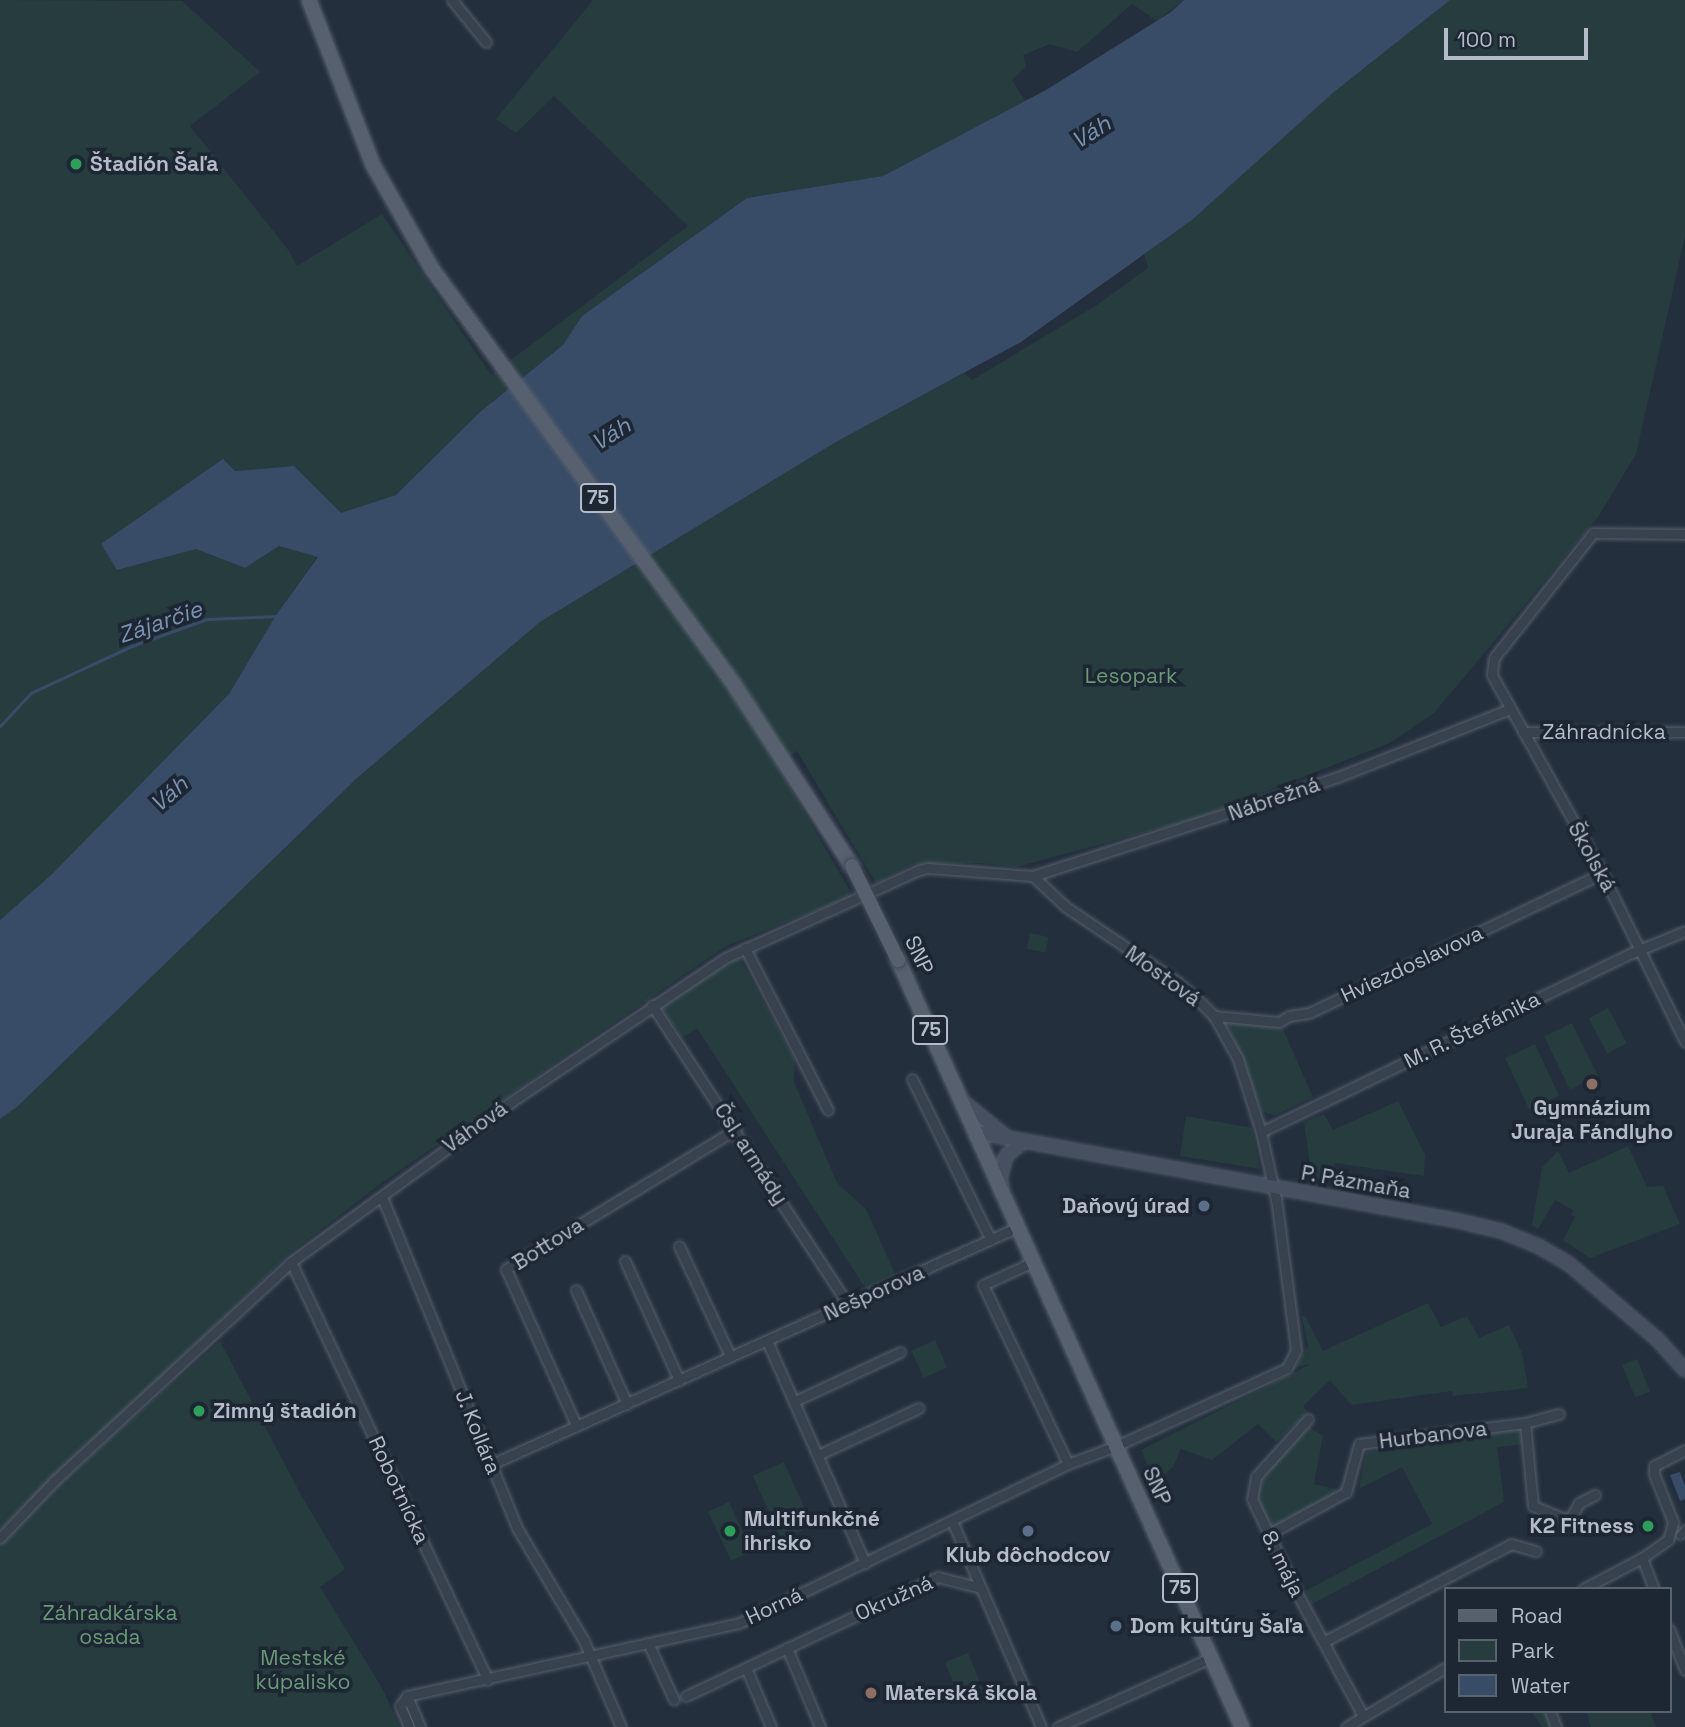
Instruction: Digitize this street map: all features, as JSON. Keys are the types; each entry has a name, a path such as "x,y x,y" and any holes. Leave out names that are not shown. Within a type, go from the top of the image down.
{"main road":[{"name":"SNP","path":"309,0 348,108 386,192 463,313 733,682 852,866 962,1101 1242,1727"},
{"path":"962,1101 1008,1138"},
{"name":"P. Pázmaňa","path":"975,1132 1459,1221 1527,1241 1553,1254 1582,1274 1658,1340 1685,1370"},
{"path":"1003,1196 1000,1179 1006,1156 1024,1141"}],"street":[{"path":"452,0 486,42"},
{"name":"Školská","path":"1685,534 1593,533 1494,657 1492,675 1602,873 1685,1042"},
{"name":"Nábrežná","path":"1033,876 1338,777 1510,709"},
{"name":"Záhradnícka","path":"1522,732 1685,732"},
{"name":"Váhová","path":"0,1538 54,1481 291,1262 477,1125 716,963 919,870 929,868 1033,876"},
{"name":"Hviezdoslavova","path":"1214,1016 1279,1022 1289,1016 1309,1013 1602,873"},
{"name":"Mostová","path":"1033,876 1066,908 1176,981 1214,1016 1238,1059 1261,1132 1274,1187 1296,1350 1287,1368 1132,1439"},
{"name":"M. R. Štefánika","path":"1261,1132 1685,931"},
{"path":"745,948 828,1110"},
{"name":"Čsl. armády","path":"652,1005 736,1129 848,1305"},
{"path":"912,1079 990,1240"},
{"name":"Bottova","path":"576,1425 506,1269 736,1129"},
{"name":"J. Kollára","path":"382,1197 517,1528 592,1657 621,1727"},
{"name":"Nešporova","path":"492,1464 1018,1227"},
{"path":"679,1245 730,1356"},
{"path":"625,1261 679,1380"},
{"name":"Robotnícka","path":"291,1262 488,1680"},
{"path":"1033,1262 983,1285 1068,1464"},
{"path":"576,1290 626,1404"},
{"path":"767,1341 865,1563"},
{"path":"795,1401 900,1352"},
{"path":"818,1455 919,1408"},
{"name":"Hurbanova","path":"1269,1534 1346,1492 1359,1444 1525,1423 1559,1414"},
{"name":"8. mája","path":"1308,1419 1256,1477 1252,1499 1363,1716"},
{"path":"1525,1423 1533,1506 1565,1519 1571,1517 1579,1503 1595,1495"},
{"path":"1108,1429 1132,1439"},
{"name":"Horná","path":"407,1696 649,1645 739,1623 1068,1464 1132,1439"},
{"path":"1587,1587 1642,1558 1679,1532 1654,1474 1654,1466 1685,1450"},
{"path":"952,1521 1041,1727"},
{"path":"1325,1641 1511,1544 1536,1551"},
{"path":"1642,1558 1653,1587"},
{"name":"Okružná","path":"686,1696 938,1577 981,1588"},
{"path":"1671,1634 1685,1670"},
{"path":"649,1645 674,1700"},
{"path":"787,1648 820,1727"},
{"path":"1058,1727 1210,1658"},
{"path":"746,1668 772,1727"},
{"path":"1346,1727 1444,1669"},
{"path":"407,1696 400,1706 409,1727"},
{"path":"407,1696 420,1727"}],"green space":[{"path":"0,0 182,1 260,72 190,126 289,251 297,266 382,214 491,375 688,226 554,96 516,133 496,119 593,0 1184,0 1157,21 1132,4 1077,52 1050,44 1023,55 1026,66 1012,80 1025,101 883,176 747,198 582,316 563,345 480,412 396,495 341,514 294,466 235,471 117,570 196,549 245,568 279,546 318,556 276,615 229,694 51,875 0,920"},
{"name":"Lesopark","path":"1450,0 1685,0 1685,236 1636,454 1598,517 1434,713 1390,743 1195,819 1016,867 982,863 914,864 876,883 797,751 777,765 853,896 726,946 383,1182 288,1255 0,1530 0,1119 17,1107 356,779 540,622 836,442 964,373 972,380 1097,305 1148,268 1144,254 1192,220 1334,92"},
{"path":"1030,933 1049,937 1045,953 1027,949"},
{"path":"739,956 795,1060 794,1082 837,1183 866,1209 896,1276 866,1289 697,1028 682,1038 660,1005"},
{"path":"1608,1008 1627,1043 1607,1054 1589,1018"},
{"path":"1226,1020 1282,1027 1313,1097 1274,1116 1262,1111"},
{"path":"1572,1023 1598,1076 1570,1090 1544,1037"},
{"path":"1535,1044 1559,1096 1529,1110 1505,1058"},
{"path":"1398,1101 1425,1155 1424,1176 1335,1163 1330,1181 1312,1178 1304,1122 1324,1114 1333,1130"},
{"path":"1186,1116 1252,1128 1260,1169 1180,1156"},
{"path":"1628,1146 1647,1187 1663,1186 1680,1224 1590,1258 1563,1240 1575,1217 1571,1215 1573,1210 1555,1200 1538,1229 1532,1225 1542,1168 1558,1151 1569,1173"},
{"path":"1428,1303 1441,1327 1467,1316 1479,1338 1509,1325 1522,1353 1528,1388 1453,1396 1452,1391 1351,1405 1330,1380 1303,1406 1308,1412 1276,1442 1258,1424 1212,1460 1181,1449 1173,1467 1165,1474 1165,1485 1157,1488 1141,1450 1311,1364 1295,1367 1308,1346 1302,1316 1305,1316 1323,1351"},
{"path":"935,1340 947,1367 923,1378 911,1351"},
{"path":"220,1341 301,1495 345,1569 320,1587 382,1688 400,1727 0,1727 0,1543 62,1482"},
{"path":"1637,1359 1650,1391 1635,1397 1622,1365"},
{"path":"1309,1427 1323,1436 1314,1484 1336,1489 1335,1494 1271,1530 1256,1493 1259,1480"},
{"path":"1523,1428 1524,1444 1497,1447 1504,1502 1312,1604 1305,1591 1432,1524 1402,1467 1359,1489 1366,1452"},
{"path":"784,1462 812,1526 781,1540 753,1476"},
{"path":"729,1502 752,1551 731,1561 708,1512"},
{"path":"968,1653 982,1688 959,1698 945,1662"},
{"path":"1532,1713 1546,1713 1552,1727 1542,1727"},
{"path":"1587,1713 1651,1713 1656,1727 1591,1727"}],"water":[{"name":"Váh","path":"1184,0 1450,0 1334,92 1192,220 1021,342 836,442 540,622 356,779 17,1107 0,1119 0,920 51,875 229,694 276,615 318,557 279,546 245,568 196,549 117,570 101,544 223,459 235,471 294,466 341,513 396,495 480,412 563,345 582,316 747,198 883,176 1046,90 1171,12"},
{"path":"1680,1472 1685,1486 1685,1499 1680,1501 1670,1475"}],"waterway":[{"name":"Zájarčie","path":"0,726 31,693 132,646 207,619 279,616"}],"place":[{"name":"Štadión Šaľa","path":"76,164"},
{"name":"Gymnázium Juraja Fándlyho","path":"1592,1084"},
{"name":"Daňový úrad","path":"1204,1206"},
{"name":"Zimný štadión","path":"199,1411"},
{"name":"K2 Fitness","path":"1648,1526"},
{"name":"Multifunkčné ihrisko","path":"730,1531"},
{"name":"Klub dôchodcov","path":"1028,1531"},
{"name":"Dom kultúry Šaľa","path":"1116,1626"},
{"name":"Materská škola","path":"871,1693"}],"park label":[{"name":"Záhradkárska osada","path":"110,1625"},
{"name":"Mestské kúpalisko","path":"303,1670"}]}
